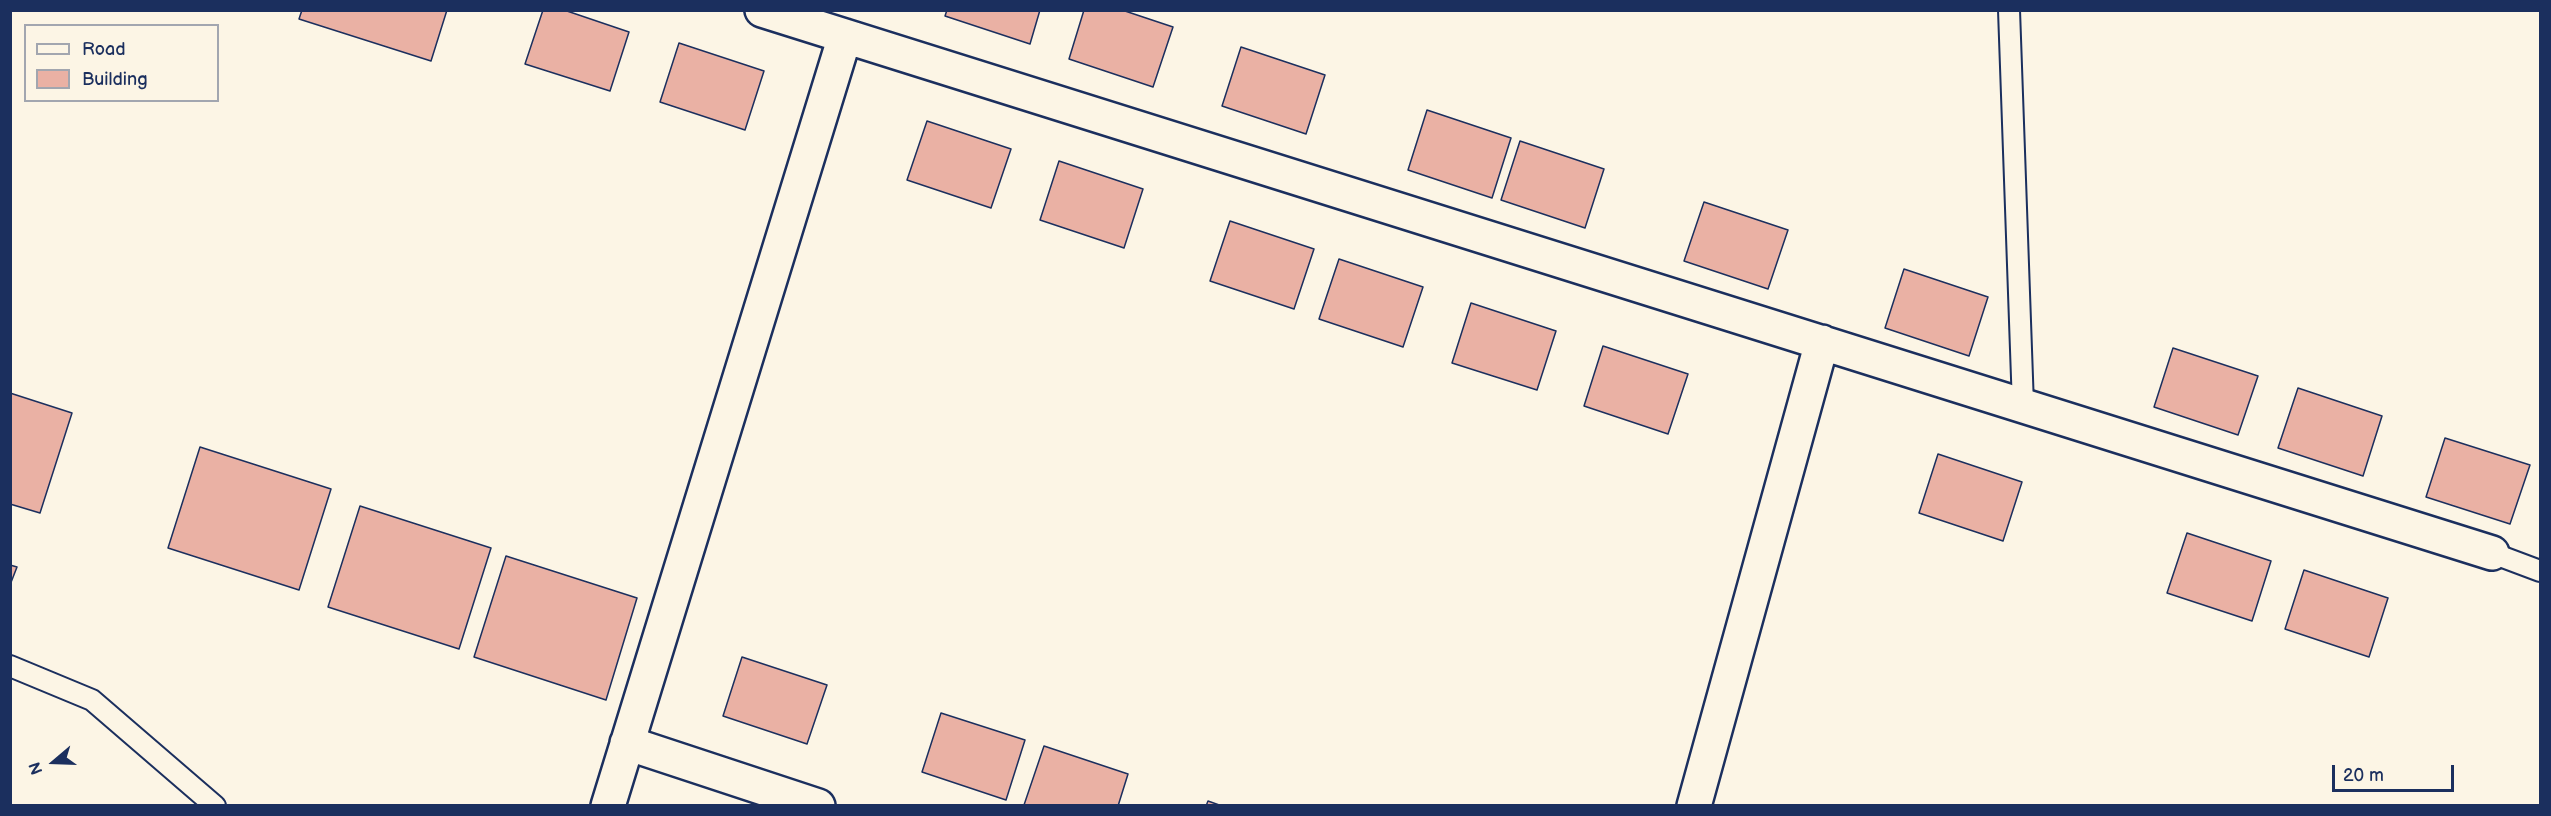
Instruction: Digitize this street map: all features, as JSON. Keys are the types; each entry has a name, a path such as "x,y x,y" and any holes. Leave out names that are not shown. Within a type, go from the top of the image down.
{"street":[{"path":"762,10 2492,553"},
{"path":"608,806 845,36"},
{"path":"1694,806 1822,342"},
{"path":"627,743 818,806"}],"lane":[{"path":"2009,10 2023,406"},
{"path":"2492,553 2541,571"},
{"path":"10,666 92,700 215,806"}],"building":[{"path":"302,10 447,10 431,61 299,19"},
{"path":"543,10 564,10 629,32 610,91 525,64"},
{"path":"947,10 1040,10 1030,44 945,16"},
{"path":"1084,10 1122,10 1173,27 1153,87 1069,59"},
{"path":"679,43 764,71 745,130 660,102"},
{"path":"1241,47 1325,75 1306,134 1222,106"},
{"path":"1427,110 1511,138 1492,198 1408,170"},
{"path":"927,121 1011,149 991,208 907,180"},
{"path":"1520,141 1604,169 1585,228 1501,200"},
{"path":"1059,161 1143,189 1124,248 1040,220"},
{"path":"1704,202 1788,230 1768,289 1684,261"},
{"path":"1230,221 1314,249 1294,309 1210,281"},
{"path":"1339,259 1423,287 1403,347 1319,319"},
{"path":"1904,269 1988,297 1969,356 1885,328"},
{"path":"1471,303 1556,331 1537,390 1452,363"},
{"path":"1603,346 1688,374 1668,434 1584,406"},
{"path":"2173,348 2258,376 2238,435 2154,407"},
{"path":"2298,388 2382,416 2363,476 2278,448"},
{"path":"10,393 72,413 40,513 10,504"},
{"path":"2445,438 2530,465 2510,524 2426,497"},
{"path":"200,447 331,489 299,590 168,548"},
{"path":"1938,454 2022,482 2003,541 1919,513"},
{"path":"360,506 491,548 459,649 328,607"},
{"path":"2187,533 2271,561 2252,621 2167,593"},
{"path":"506,556 637,598 606,700 474,657"},
{"path":"10,565 17,567 10,585"},
{"path":"2304,570 2388,598 2369,657 2285,629"},
{"path":"742,657 827,685 807,744 723,716"},
{"path":"941,713 1025,740 1006,800 922,772"},
{"path":"1044,746 1128,774 1118,806 1024,805"},
{"path":"1208,801 1222,806 1206,806"}]}
